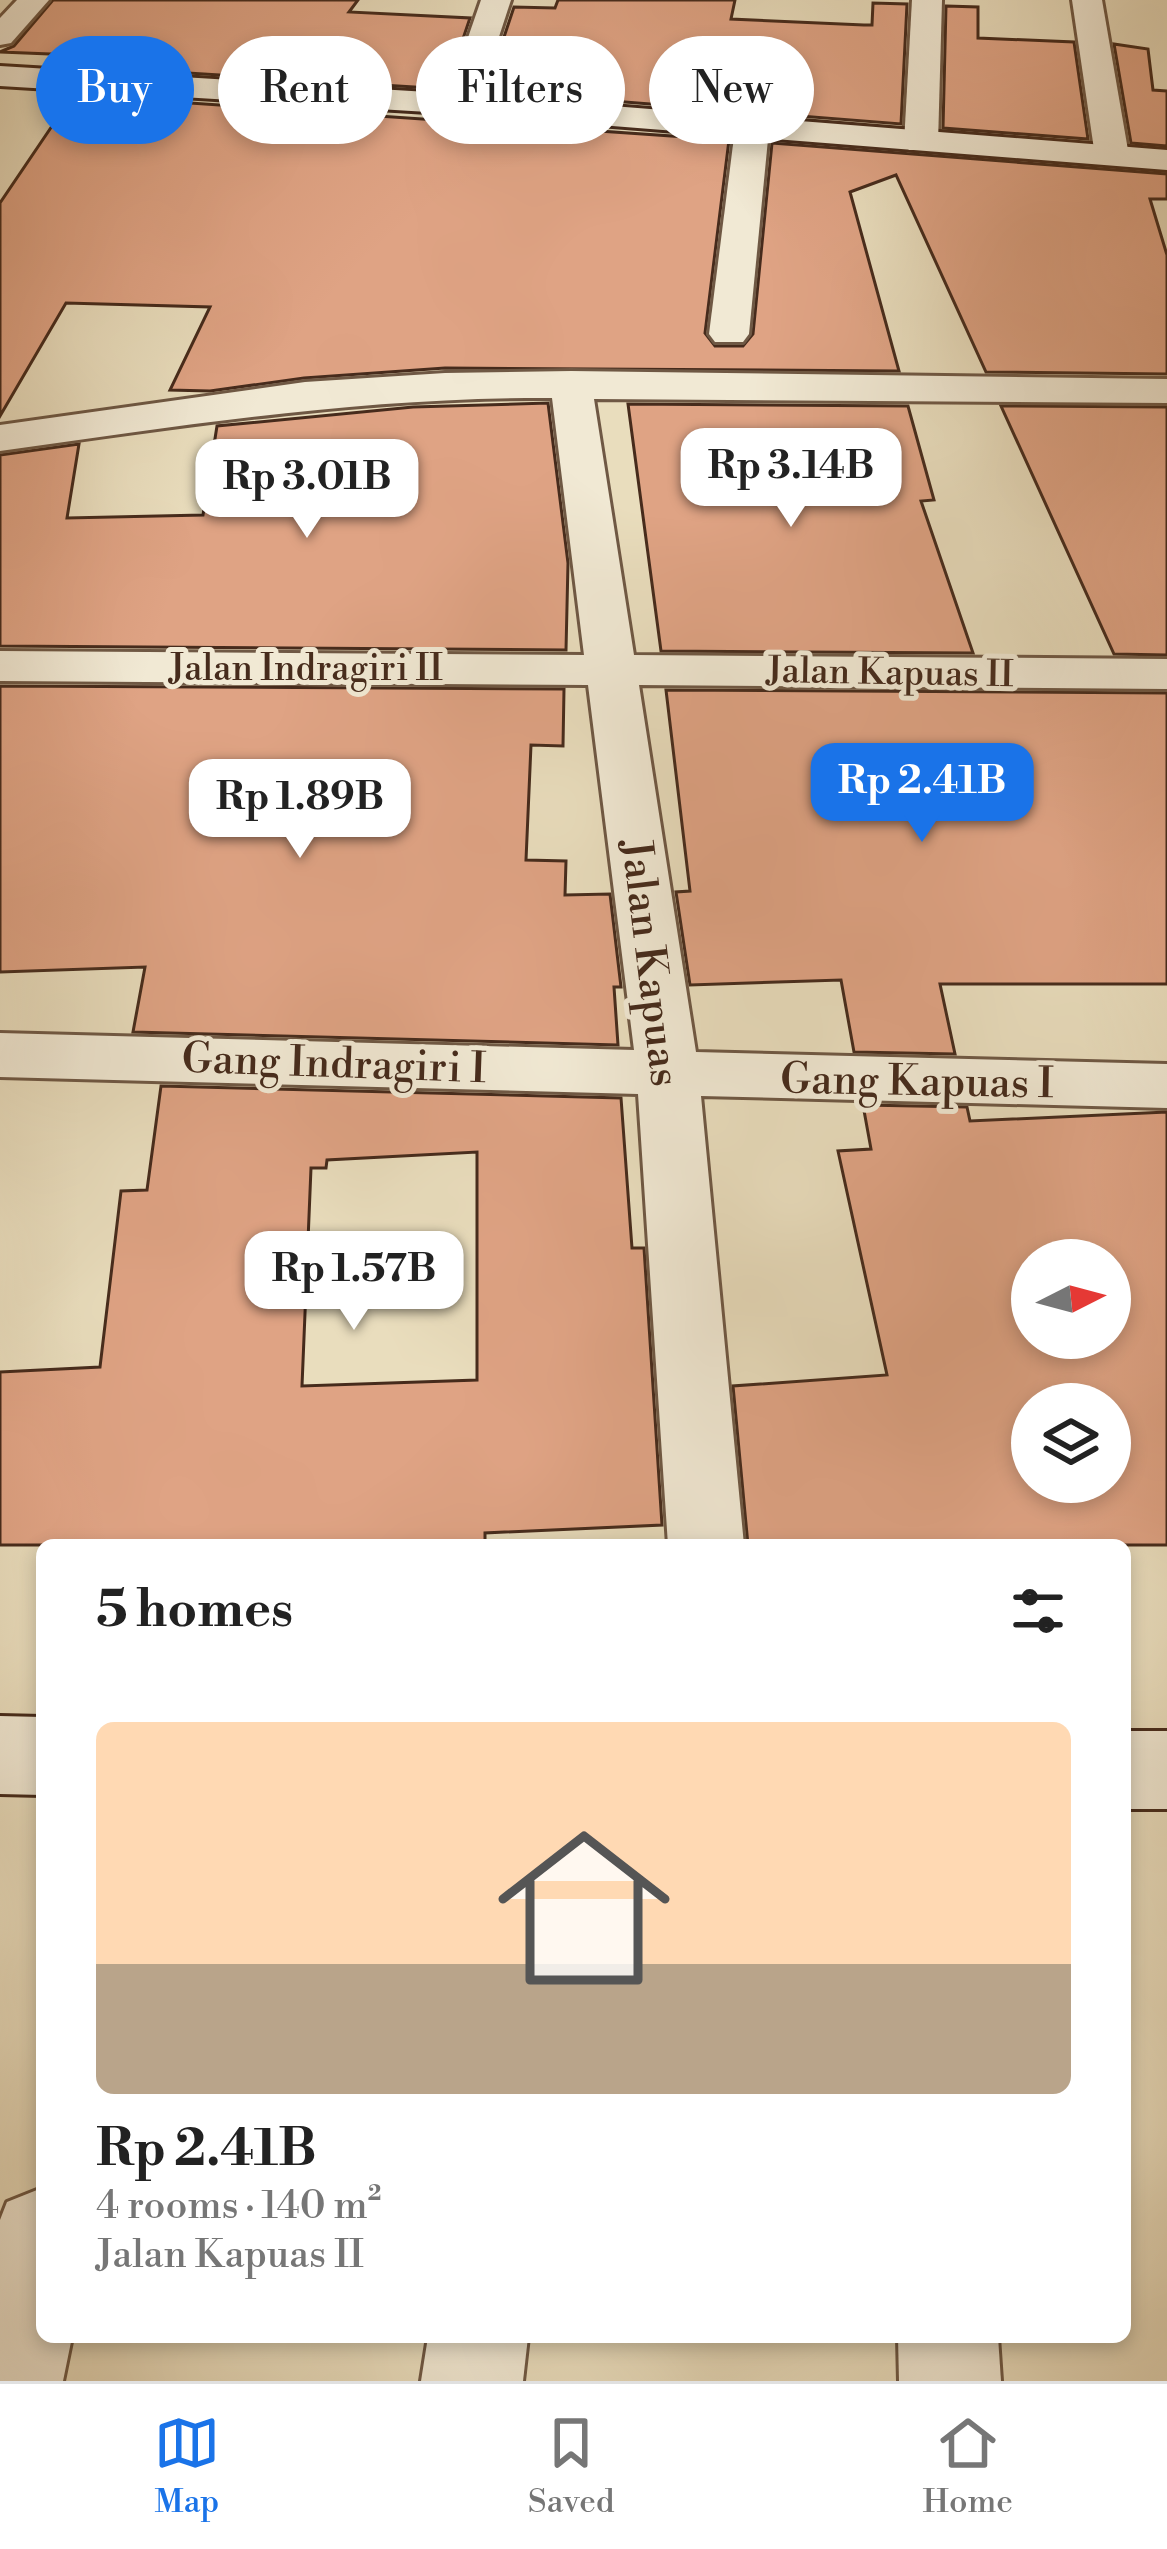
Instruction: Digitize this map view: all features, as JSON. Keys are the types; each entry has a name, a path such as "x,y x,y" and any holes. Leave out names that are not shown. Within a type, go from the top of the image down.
{"street":[{"path":"0,36 34,0"},
{"path":"484,36 496,0"},
{"path":"921,143 927,0"},
{"path":"1087,0 1112,156"},
{"path":"0,76 416,101"},
{"path":"814,134 1167,160"},
{"path":"729,334 750,144"},
{"name":"Jalan Kapuas","path":"571,383 668,1074 706,1539"},
{"path":"0,438 305,395 445,385 1167,391"},
{"name":"Jalan Indragiri II","path":"0,666 613,667"},
{"name":"Jalan Kapuas II","path":"613,667 1167,674"},
{"name":"Gang Indragiri I","path":"0,1054 396,1062 668,1074"},
{"name":"Gang Kapuas I","path":"668,1074 1167,1086"},
{"path":"0,1755 36,1756"},
{"path":"1131,1770 1167,1770"},
{"path":"12,2381 36,2266"},
{"path":"472,2381 477,2343"},
{"path":"948,2343 950,2381"}],"building":[{"path":"53,0 358,0 349,12 470,18 464,36 416,36 416,87 392,86 392,36 218,36 218,75 194,73 194,36 36,36 36,53 0,52 14,46"},
{"path":"558,0 735,0 731,19 872,25 873,3 907,4 901,124 814,117 814,36 649,36 649,104 625,102 625,36 504,36 514,7 555,8"},
{"path":"946,6 978,7 978,38 1074,42 1088,139 943,128"},
{"path":"1114,44 1148,49 1153,90 1167,91 1167,146 1131,143"},
{"path":"194,103 218,105 218,144 392,144 392,117 416,119 416,144 625,144 625,133 649,135 649,144 729,144 705,333 715,346 743,346 753,334 772,144 1167,174 1167,199 1150,199 1167,255 1167,374 986,372 896,175 850,192 899,371 445,368 304,378 210,391 170,390 210,307 66,303 0,416 0,203 40,144 194,144"},
{"path":"548,403 568,563 566,650 0,646 0,455 79,444 67,518 203,515 217,426 413,407"},
{"path":"628,404 908,406 934,500 921,501 973,653 661,651"},
{"path":"1001,406 1167,407 1167,655 1114,654"},
{"path":"0,686 564,689 563,746 531,745 526,860 566,861 565,895 610,894 621,987 614,987 618,1045 133,1032 145,967 0,972"},
{"path":"666,690 1167,693 1167,984 940,984 955,1054 854,1052 841,980 690,985 676,892 690,891"},
{"path":"161,1086 621,1098 632,1248 644,1248 662,1525 485,1533 485,1539 36,1539 36,1545 0,1545 0,1372 100,1367 121,1191 147,1190","holes":["477,1152 477,1380 302,1386 311,1168 326,1168 327,1160"]},
{"path":"863,1105 967,1107 970,1121 1167,1112 1167,1545 1131,1545 1131,1539 747,1539 733,1386 887,1375 838,1151 871,1149"}]}
